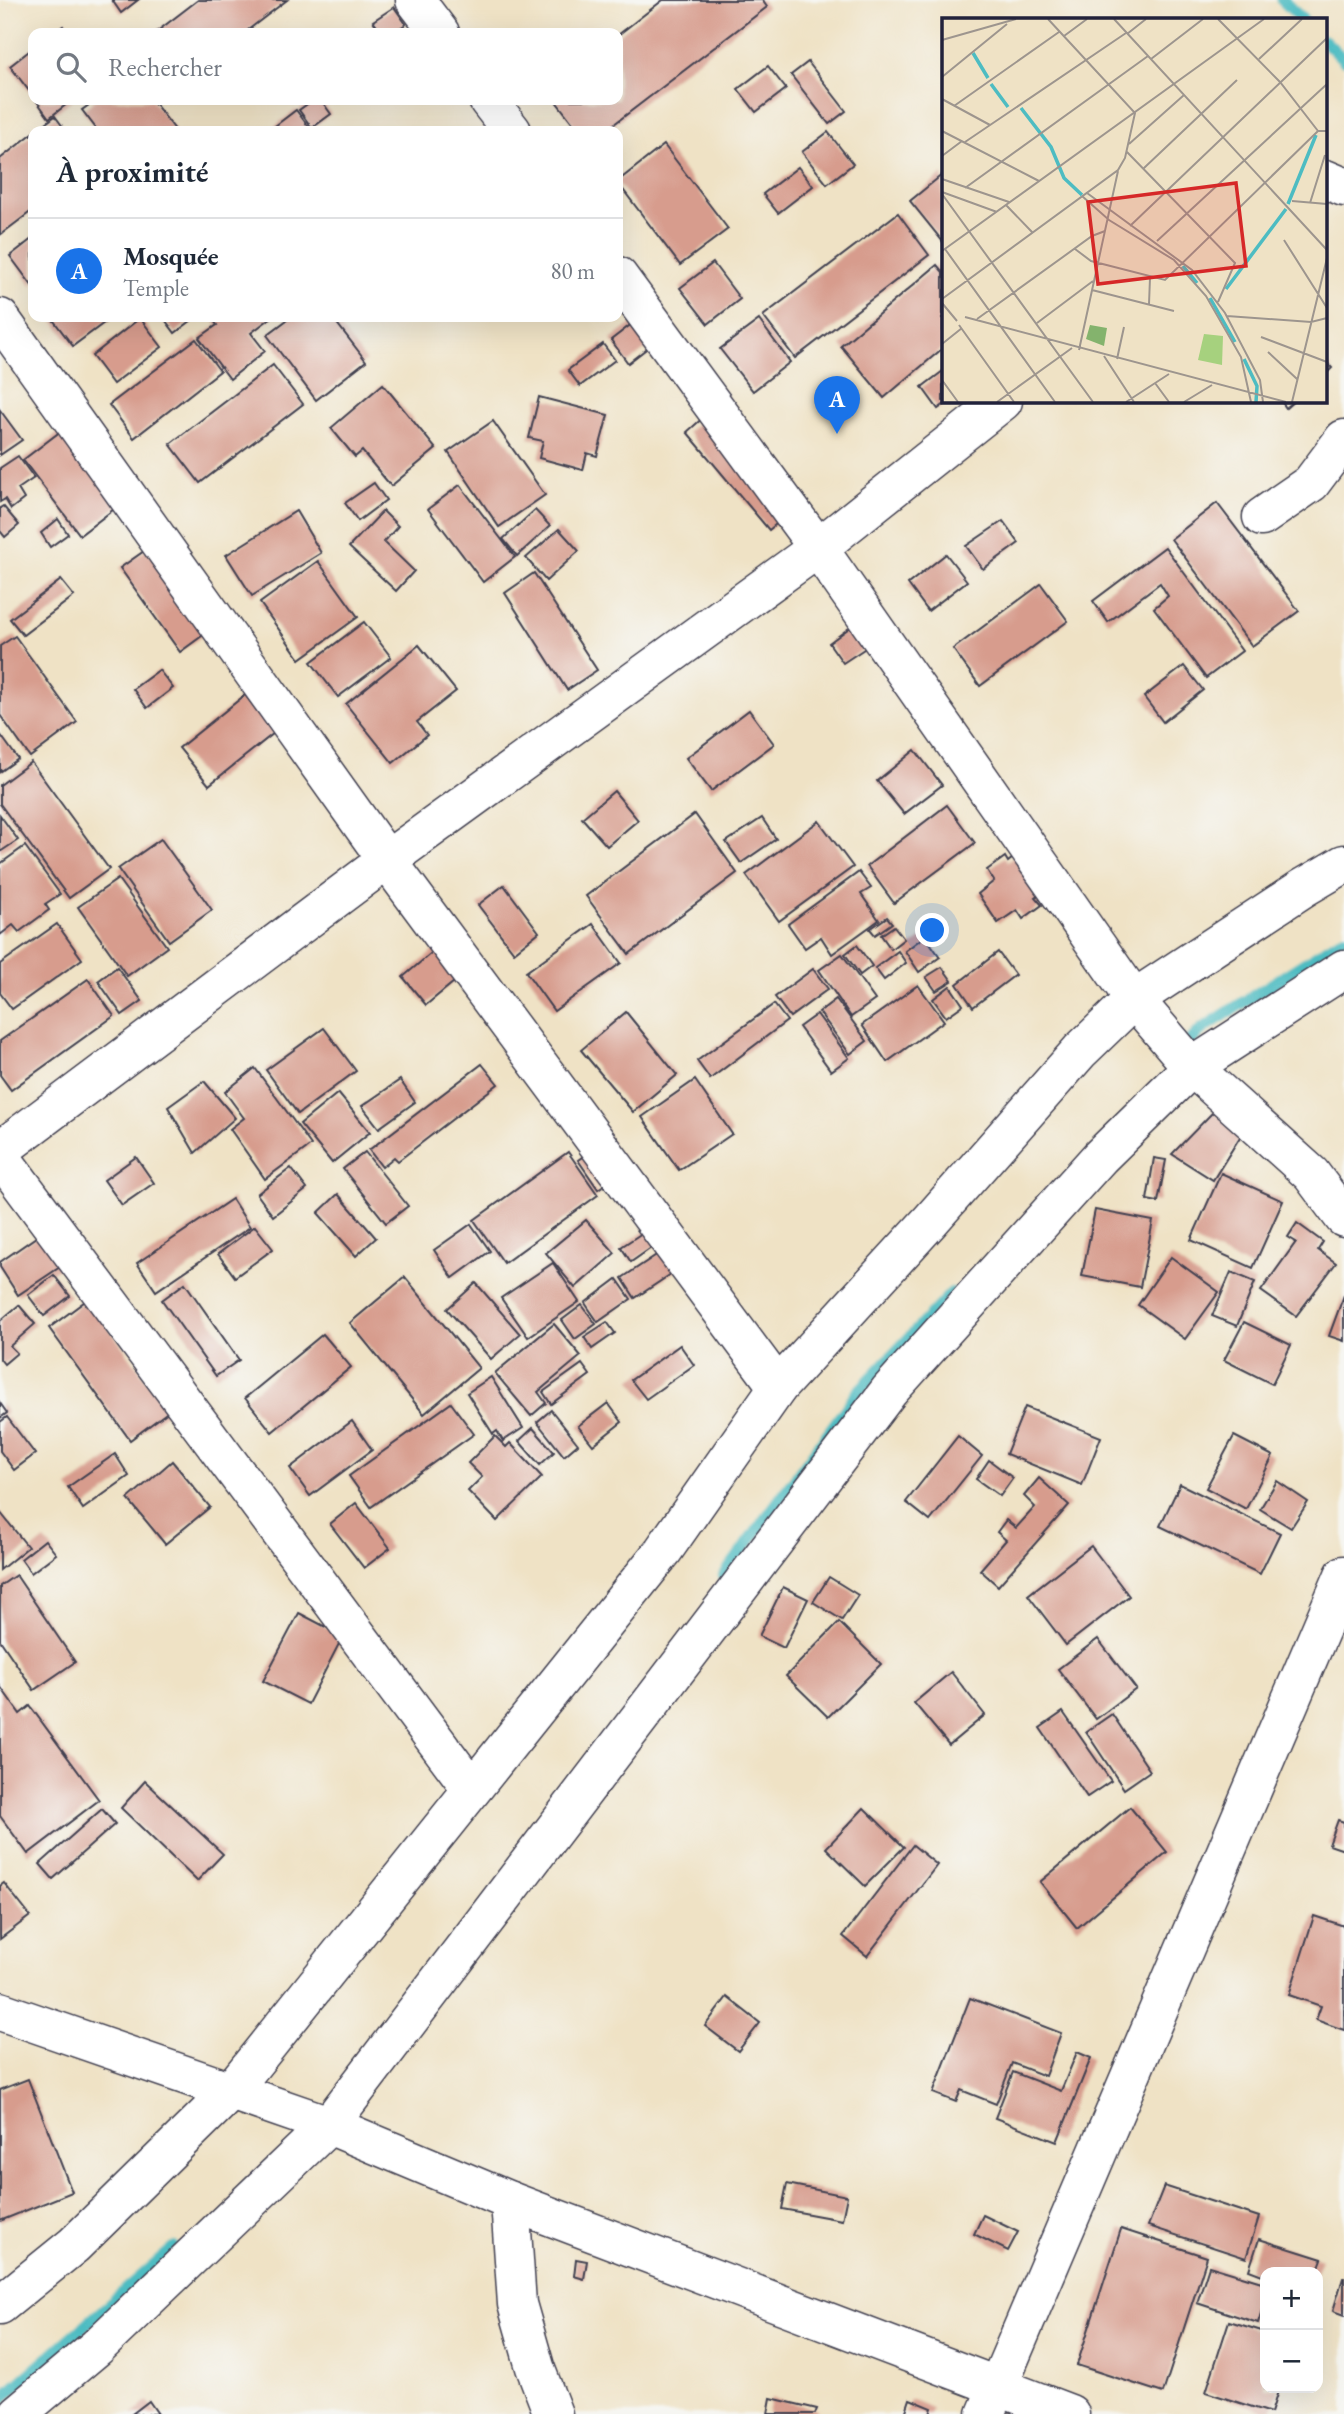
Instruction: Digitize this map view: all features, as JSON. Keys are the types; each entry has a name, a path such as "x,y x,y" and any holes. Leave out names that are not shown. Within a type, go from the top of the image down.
{"street":[{"path":"415,0 436,28"},
{"path":"492,105 508,126"},
{"path":"1326,179 1344,187"},
{"path":"623,283 818,548 1134,999 1192,1067 1311,1174 1344,1218"},
{"path":"0,318 387,860 778,1387"},
{"path":"0,1150 387,860 818,548 1002,402"},
{"path":"1262,517 1311,483 1344,439"},
{"path":"0,2305 74,2245 230,2092 663,1551 778,1387 931,1220 1080,1051 1134,999 1344,864"},
{"path":"18,2414 97,2347 328,2125 889,1391 1100,1157 1192,1067 1344,969"},
{"path":"0,1156 471,1788"},
{"path":"991,2400 1344,1575"},
{"path":"0,2011 328,2125 991,2400 1070,2414"},
{"path":"510,2201 517,2304 535,2367 553,2414"}],"building":[{"path":"112,0 138,0 121,13"},
{"path":"198,0 287,0 251,28 162,28"},
{"path":"663,0 762,0 767,7 612,126 575,126 559,105 623,105 623,31"},
{"path":"394,7 406,24 400,28 378,28 373,21"},
{"path":"28,52 28,89 10,66"},
{"path":"808,62 846,111 829,124 791,75"},
{"path":"768,66 786,89 756,112 738,89"},
{"path":"40,105 66,105 49,118"},
{"path":"89,105 156,105 172,126 94,126 82,110"},
{"path":"306,105 325,105 331,114 315,126 311,126 299,110"},
{"path":"296,110 308,126 275,126"},
{"path":"55,116 62,126 42,126"},
{"path":"828,132 853,164 827,184 802,152"},
{"path":"28,137 28,214 0,235 0,159"},
{"path":"664,145 728,229 680,265 623,190 623,177"},
{"path":"798,167 813,186 778,213 763,194"},
{"path":"942,175 942,241 910,201"},
{"path":"898,213 929,255 795,358 763,316"},
{"path":"28,242 28,280 10,256"},
{"path":"713,263 740,299 708,324 680,288"},
{"path":"937,265 942,271 942,349 884,398 841,346"},
{"path":"759,320 790,362 753,391 720,349"},
{"path":"55,322 105,322 73,346"},
{"path":"135,322 143,322 162,347 113,384 92,356"},
{"path":"167,322 189,322 175,333"},
{"path":"215,322 265,322 251,333 265,351 230,379 199,338 217,325"},
{"path":"284,322 336,322 366,361 316,400 267,335"},
{"path":"633,323 650,346 628,363 611,340"},
{"path":"196,339 220,371 134,438 109,405"},
{"path":"603,344 615,360 580,386 568,370"},
{"path":"1326,361 1332,368 1326,374"},
{"path":"273,365 303,404 200,483 170,444"},
{"path":"942,372 942,402 948,402 938,409 922,387"},
{"path":"383,384 436,449 391,486 362,451 355,457 331,428"},
{"path":"539,397 608,415 597,456 587,453 583,470 539,458 543,441 529,438"},
{"path":"1282,402 1293,402 1286,408"},
{"path":"0,410 22,440 0,455"},
{"path":"705,416 788,514 769,530 687,432"},
{"path":"493,421 545,495 499,527 448,452"},
{"path":"61,431 118,506 80,535 23,460"},
{"path":"18,456 34,478 18,489 24,499 11,509 5,499 0,502 0,468"},
{"path":"374,483 386,500 358,521 345,503"},
{"path":"460,485 515,557 483,582 428,509"},
{"path":"1217,503 1299,611 1252,646 1171,539"},
{"path":"3,506 19,525 5,537 0,531 0,508"},
{"path":"535,510 550,526 517,556 503,539"},
{"path":"296,511 321,553 252,596 226,555"},
{"path":"383,511 398,526 384,542 414,571 396,591 349,547"},
{"path":"58,519 68,534 50,547 41,533"},
{"path":"1003,521 1019,543 983,569 966,546"},
{"path":"559,529 579,551 546,581 526,558"},
{"path":"1165,547 1242,651 1206,678 1154,608 1168,596 1160,583 1108,622 1093,601"},
{"path":"147,549 206,633 180,652 120,568"},
{"path":"946,554 967,581 928,611 908,584"},
{"path":"318,561 358,617 300,659 260,603"},
{"path":"534,573 597,670 567,690 505,593"},
{"path":"61,580 74,596 23,635 10,619"},
{"path":"1041,584 1068,621 980,686 953,649"},
{"path":"364,622 391,657 338,697 311,662"},
{"path":"852,626 867,647 843,663 829,643"},
{"path":"15,636 77,722 30,757 0,715 0,646"},
{"path":"419,645 456,691 417,722 427,735 393,763 346,704"},
{"path":"1184,666 1203,690 1163,722 1144,697"},
{"path":"159,670 173,688 147,708 133,689"},
{"path":"245,695 274,733 209,785 179,748"},
{"path":"749,710 774,744 711,791 686,758"},
{"path":"0,734 18,759 0,772"},
{"path":"915,750 942,785 904,814 877,781"},
{"path":"31,762 109,869 69,898 0,804 0,785"},
{"path":"614,791 638,820 607,846 582,818"},
{"path":"947,805 975,843 894,903 867,866"},
{"path":"695,814 737,873 629,954 586,896"},
{"path":"0,815 18,840 0,852"},
{"path":"762,818 776,839 741,863 726,842"},
{"path":"819,821 853,867 779,921 746,875"},
{"path":"161,839 212,910 169,941 118,869"},
{"path":"25,846 60,894 45,904 49,910 19,932 13,925 0,935 0,864"},
{"path":"1023,850 1049,887 1035,897 1042,905 1023,919 1017,910 998,923 978,894 994,881 987,870 1005,857 1008,862"},
{"path":"859,872 871,888 861,894 879,920 832,954 821,937 805,948 788,924"},
{"path":"118,879 167,947 127,976 78,907"},
{"path":"504,885 539,932 514,952 478,905"},
{"path":"887,917 892,923 875,935 870,929"},
{"path":"57,924 82,959 12,1009 0,993 0,964"},
{"path":"593,924 621,963 554,1011 526,972"},
{"path":"894,926 904,939 891,949 881,935"},
{"path":"925,936 940,957 919,972 905,951"},
{"path":"857,945 872,966 860,975 845,954"},
{"path":"437,948 460,977 426,1005 403,977"},
{"path":"898,951 906,963 884,980 875,968"},
{"path":"998,952 1015,975 973,1007 957,984"},
{"path":"842,954 875,1000 851,1017 819,970"},
{"path":"117,967 142,1001 122,1015 98,981"},
{"path":"942,967 952,981 936,991 926,977"},
{"path":"813,969 828,989 790,1017 775,997"},
{"path":"88,979 114,1016 11,1090 0,1075 0,1041"},
{"path":"918,985 944,1021 887,1062 862,1025"},
{"path":"950,986 963,1005 946,1017 933,999"},
{"path":"836,999 867,1041 850,1054 819,1012"},
{"path":"774,1004 787,1021 710,1079 697,1061"},
{"path":"626,1012 677,1075 633,1112 581,1050"},
{"path":"817,1014 849,1058 831,1071 799,1027"},
{"path":"324,1028 356,1071 298,1114 266,1070"},
{"path":"482,1064 498,1084 398,1161 394,1157 382,1167 369,1150"},
{"path":"255,1068 311,1145 265,1179 230,1129 244,1118 225,1092"},
{"path":"400,1080 415,1102 379,1128 362,1106"},
{"path":"695,1080 732,1134 679,1170 642,1117"},
{"path":"204,1081 235,1118 195,1153 168,1107"},
{"path":"338,1093 370,1132 332,1163 300,1124"},
{"path":"1213,1112 1243,1132 1213,1180 1172,1154"},
{"path":"596,1147 617,1176 598,1189 578,1160"},
{"path":"365,1152 408,1206 386,1223 343,1169"},
{"path":"568,1152 598,1195 504,1263 474,1220"},
{"path":"136,1157 154,1183 122,1205 104,1180"},
{"path":"1154,1158 1166,1160 1158,1202 1147,1200"},
{"path":"291,1168 307,1189 273,1216 257,1194"},
{"path":"1221,1173 1283,1201 1253,1268 1191,1240"},
{"path":"338,1194 376,1238 356,1256 318,1213"},
{"path":"232,1199 250,1227 156,1291 137,1263"},
{"path":"1095,1210 1153,1221 1140,1287 1082,1276"},
{"path":"586,1220 615,1253 575,1288 546,1253"},
{"path":"1297,1223 1323,1242 1318,1250 1336,1263 1296,1316 1261,1291 1296,1242 1288,1237"},
{"path":"471,1224 490,1251 453,1278 434,1250"},
{"path":"255,1226 273,1249 235,1277 218,1254"},
{"path":"651,1227 661,1241 631,1262 621,1247"},
{"path":"39,1235 60,1267 18,1295 0,1267 0,1262"},
{"path":"667,1248 680,1268 635,1298 622,1278"},
{"path":"1171,1257 1219,1292 1185,1339 1138,1305"},
{"path":"553,1263 579,1302 528,1337 501,1298"},
{"path":"1231,1272 1255,1282 1237,1326 1212,1316"},
{"path":"54,1275 70,1296 44,1316 28,1295"},
{"path":"405,1277 479,1368 424,1414 350,1323"},
{"path":"617,1279 631,1299 598,1322 585,1303"},
{"path":"185,1283 239,1360 216,1376 162,1300"},
{"path":"476,1283 520,1334 491,1359 447,1309"},
{"path":"1344,1295 1344,1341 1329,1336"},
{"path":"88,1299 169,1411 130,1440 49,1328"},
{"path":"19,1305 35,1324 10,1346 17,1353 4,1364 0,1359 0,1321"},
{"path":"582,1305 596,1324 575,1339 562,1320"},
{"path":"607,1322 615,1333 592,1349 584,1337"},
{"path":"1244,1322 1291,1345 1272,1384 1224,1360"},
{"path":"554,1324 581,1356 538,1392 546,1403 531,1416 495,1373"},
{"path":"323,1334 351,1367 272,1432 245,1398"},
{"path":"680,1345 694,1365 646,1399 631,1380"},
{"path":"582,1364 590,1375 551,1404 543,1392"},
{"path":"491,1377 523,1428 503,1441 497,1431 493,1434 467,1393"},
{"path":"0,1403 7,1413 0,1418"},
{"path":"451,1403 474,1434 371,1507 349,1476"},
{"path":"608,1403 622,1422 593,1445 578,1426"},
{"path":"1025,1407 1101,1437 1082,1485 1006,1454"},
{"path":"551,1410 578,1444 564,1456 537,1422"},
{"path":"7,1417 35,1454 14,1470 0,1451 0,1422"},
{"path":"352,1421 372,1450 310,1496 290,1468"},
{"path":"533,1428 554,1452 540,1465 519,1441"},
{"path":"495,1436 506,1447 510,1443 542,1477 497,1521 468,1491 482,1477 468,1463"},
{"path":"958,1436 982,1456 930,1521 906,1502"},
{"path":"1234,1436 1273,1456 1246,1509 1206,1488"},
{"path":"115,1454 129,1476 83,1509 68,1487"},
{"path":"989,1460 1013,1478 1000,1496 976,1479"},
{"path":"172,1461 210,1507 165,1544 128,1499"},
{"path":"1039,1478 1069,1505 998,1586 980,1570 1006,1540 997,1532 1006,1520 1016,1528 1035,1507 1024,1496"},
{"path":"1277,1481 1308,1502 1291,1528 1260,1509"},
{"path":"1180,1484 1280,1533 1260,1574 1160,1526"},
{"path":"356,1503 390,1548 364,1568 330,1524"},
{"path":"0,1512 28,1547 0,1570"},
{"path":"45,1540 56,1554 31,1573 21,1559"},
{"path":"1091,1546 1129,1596 1066,1645 1028,1595"},
{"path":"16,1575 75,1662 34,1690 0,1640 0,1586"},
{"path":"829,1577 858,1595 842,1620 813,1602"},
{"path":"783,1587 808,1599 784,1648 759,1636"},
{"path":"299,1613 343,1636 308,1704 263,1681"},
{"path":"839,1622 881,1664 828,1717 786,1676"},
{"path":"1098,1639 1136,1689 1096,1719 1058,1669"},
{"path":"951,1672 985,1715 949,1745 914,1703"},
{"path":"0,1686 20,1714 30,1706 99,1800 28,1854 0,1816"},
{"path":"1063,1712 1111,1781 1087,1797 1040,1728"},
{"path":"1112,1714 1150,1771 1124,1789 1086,1732"},
{"path":"145,1781 223,1854 197,1881 121,1808"},
{"path":"1130,1807 1167,1852 1077,1928 1040,1882"},
{"path":"864,1808 904,1847 865,1886 826,1848"},
{"path":"102,1809 115,1824 53,1879 40,1864"},
{"path":"1338,1820 1344,1822 1344,1850 1329,1845"},
{"path":"913,1845 937,1865 867,1956 843,1936"},
{"path":"4,1883 30,1916 0,1939 0,1886"},
{"path":"1314,1916 1344,1926 1344,2030 1316,2020 1321,2006 1289,1995"},
{"path":"727,1997 760,2023 738,2051 705,2026"},
{"path":"970,1998 1061,2033 1045,2076 1012,2063 996,2104 961,2090 956,2102 933,2093"},
{"path":"1077,2052 1091,2058 1057,2142 995,2118 1013,2072 1061,2091"},
{"path":"28,2079 72,2192 0,2221 0,2090"},
{"path":"787,2184 847,2196 842,2220 782,2209"},
{"path":"1164,2186 1259,2217 1246,2258 1148,2226"},
{"path":"983,2215 1018,2232 1008,2251 974,2234"},
{"path":"1121,2229 1207,2257 1163,2393 1077,2365"},
{"path":"1259,2239 1322,2259 1319,2267 1260,2267 1260,2274 1249,2270"},
{"path":"576,2259 587,2261 584,2279 574,2276"},
{"path":"1209,2266 1260,2281 1258,2323 1197,2303"},
{"path":"1344,2278 1344,2315 1333,2311"},
{"path":"1229,2321 1260,2330 1260,2393 1277,2393 1271,2413 1206,2392"},
{"path":"771,2398 817,2409 815,2414 768,2414"},
{"path":"910,2399 932,2408 930,2414 905,2414"},
{"path":"149,2401 158,2414 132,2414"}],"waterway":[{"path":"1282,0 1301,18"},
{"path":"1326,42 1344,60"},
{"path":"1183,1049 1202,1029 1344,938"},
{"path":"724,1576 858,1392 952,1293"},
{"path":"0,2400 174,2248"}],"place":[{"name":"Mosquée","path":"837,434"}]}
